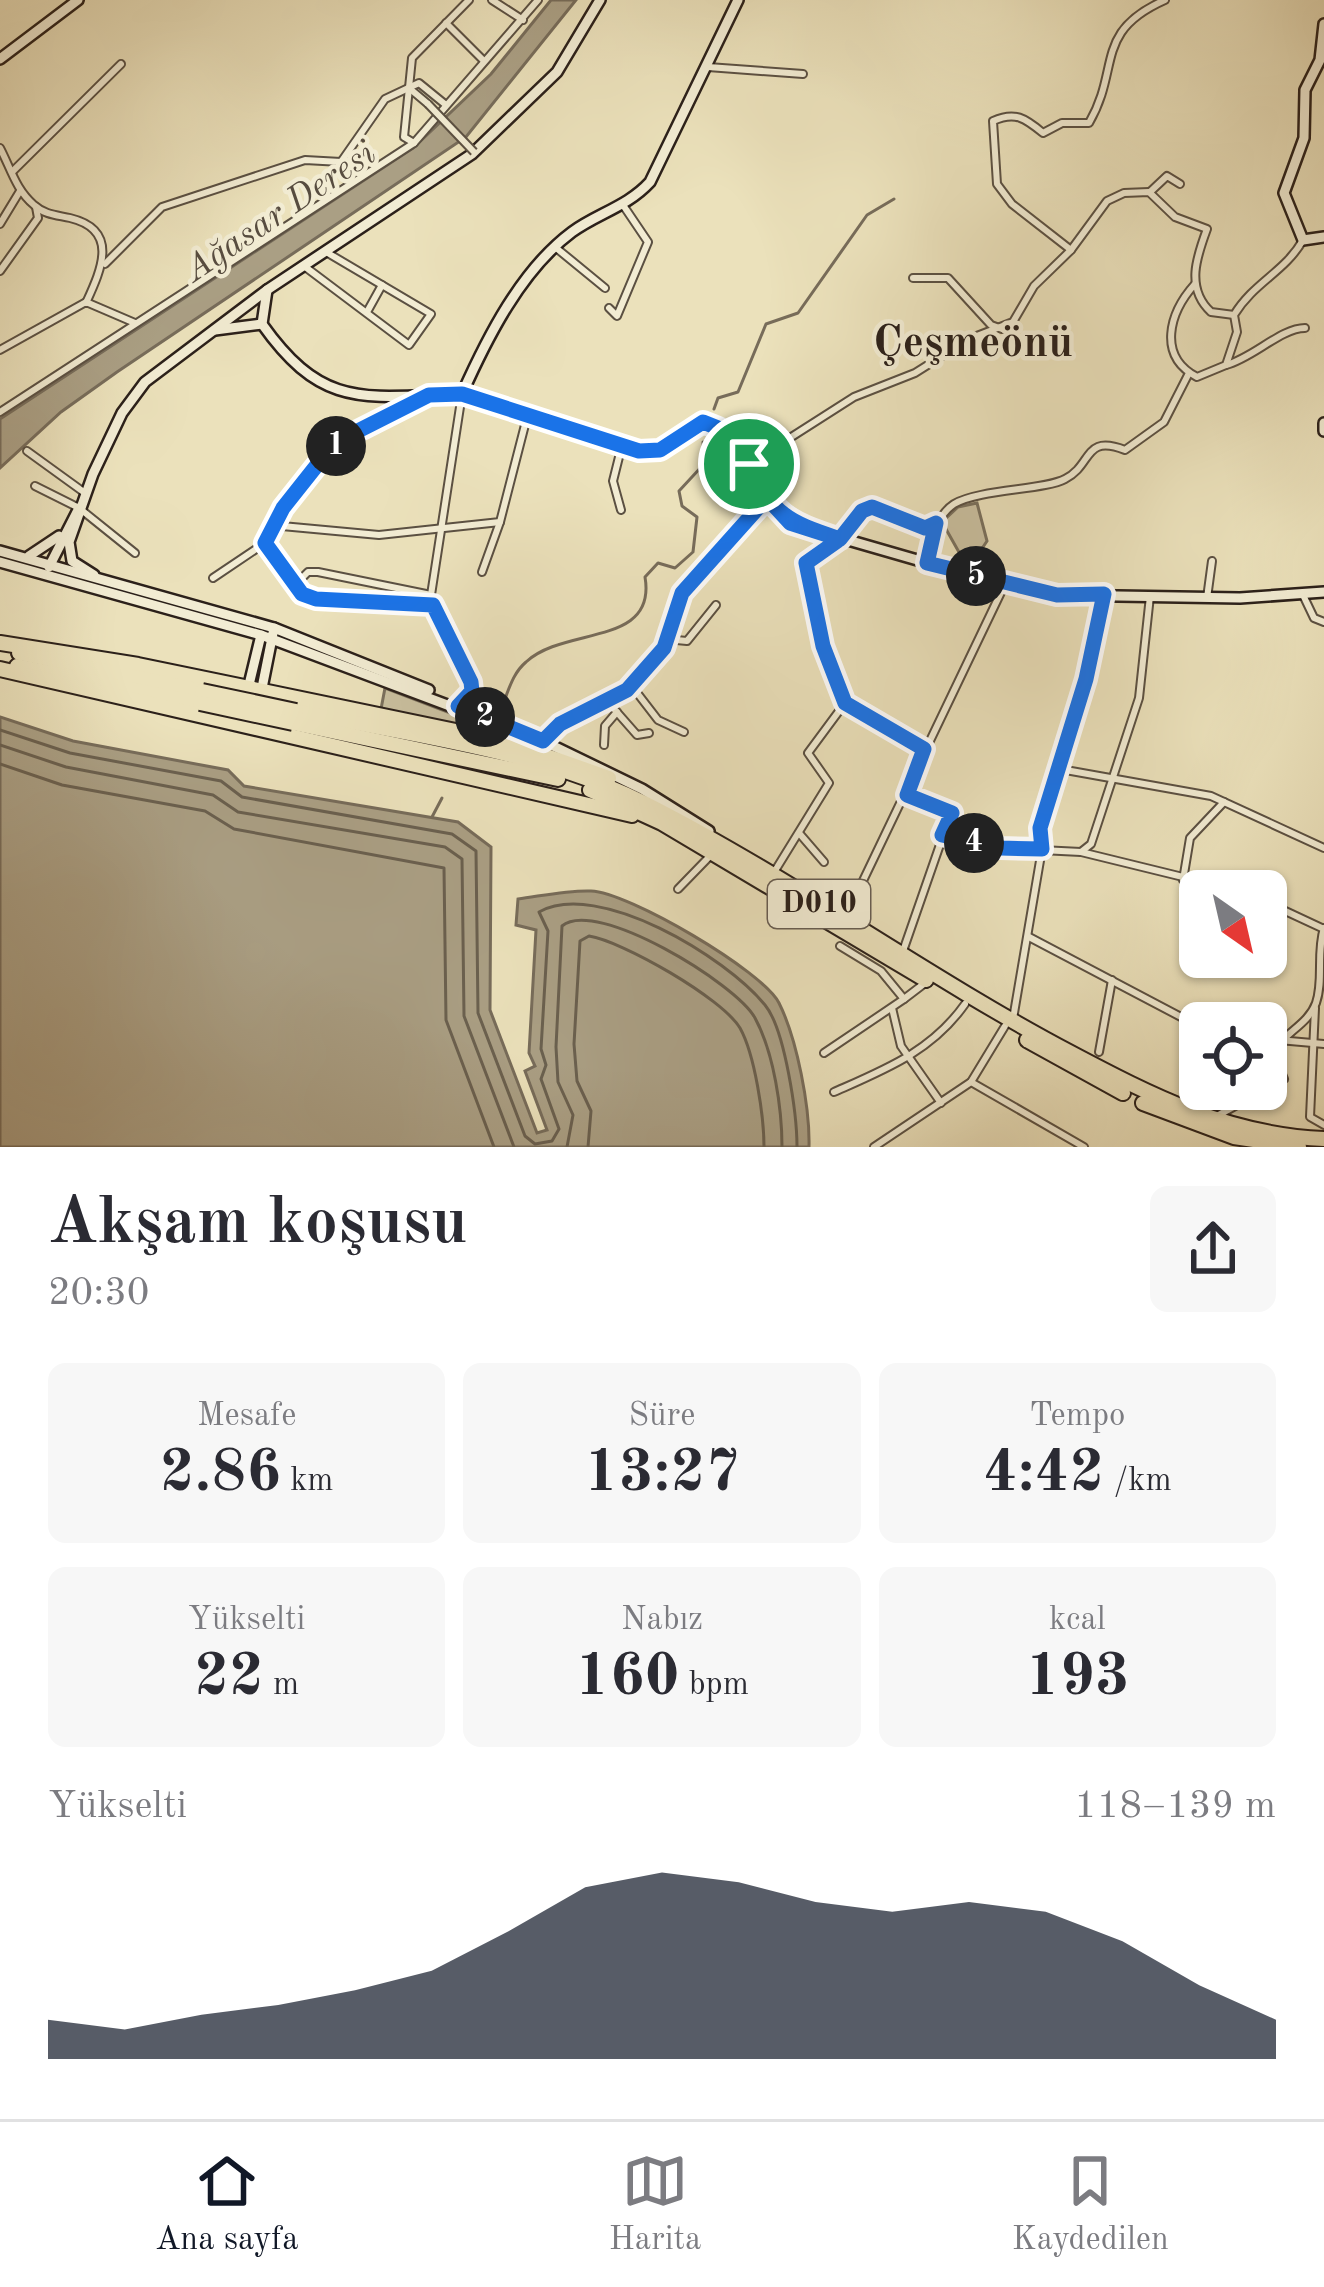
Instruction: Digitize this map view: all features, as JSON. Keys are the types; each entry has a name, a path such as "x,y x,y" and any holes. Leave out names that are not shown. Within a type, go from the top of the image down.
{"highway":[{"path":"0,646 255,690 533,749 636,790 717,847 773,876"},
{"name":"D010","path":"0,646 533,772 608,796 717,847 965,1004 1154,1098 1214,1120 1324,1139"},
{"path":"0,666 247,727 544,790 662,823"},
{"name":"D010","path":"0,666 201,697"},
{"name":"D010","path":"295,717 536,762 612,788 773,876 1008,1024 1173,1118 1234,1137 1299,1147"}],"street":[{"path":"0,59 78,0"},
{"path":"413,143 404,137 412,58 469,0"},
{"path":"492,0 523,20"},
{"path":"0,412 413,143 538,0"},
{"path":"52,568 122,413 146,382 267,290 474,152 556,72 600,0"},
{"path":"453,704 472,691 471,682 430,595 462,394 522,284 555,247 622,206 650,182 738,0"},
{"path":"1071,250 1012,204 997,184 993,121 1007,115 1023,116 1042,133 1062,123 1089,123 1099,106 1110,47 1119,30 1141,10 1165,0"},
{"path":"446,23 484,61"},
{"path":"1303,240 1284,193 1304,138 1305,90 1320,60 1324,25"},
{"path":"12,172 121,64"},
{"path":"708,67 803,74"},
{"path":"0,350 86,302 105,264 162,207 305,160 341,162 385,99 419,83 446,106"},
{"path":"409,88 474,152"},
{"path":"0,148 20,190 36,207 88,224 104,244 105,264"},
{"path":"749,464 854,397 915,373 969,339 1002,329 1107,201 1149,192 1167,176 1180,184"},
{"path":"0,224 20,190"},
{"path":"1149,192 1175,218 1207,229 1195,284 1168,332 1172,353 1190,373 1208,375 1264,349 1291,328 1305,328"},
{"path":"610,308 617,316 648,242 622,206"},
{"path":"0,271 38,218 36,207"},
{"path":"1226,365 1237,332 1234,315 1266,275 1285,268 1303,240 1324,237"},
{"path":"555,247 605,288"},
{"path":"304,266 409,345 431,314 326,252"},
{"path":"913,278 949,278 992,325 1002,329"},
{"path":"1195,284 1211,312 1234,315"},
{"path":"367,312 382,285"},
{"path":"267,290 262,324 310,380 357,394 462,394 622,446 660,450 703,422 718,428 790,523 840,539 1057,595 1207,598 1324,592"},
{"path":"86,302 136,323"},
{"path":"210,331 262,324"},
{"path":"924,749 845,703 823,646 806,563 840,539 862,511 872,507 925,528 956,503 1072,476 1095,447 1108,443 1126,450 1164,422 1190,373"},
{"path":"213,578 265,543 272,525 344,438 429,395"},
{"path":"482,572 528,412"},
{"path":"621,510 613,481 622,446"},
{"path":"27,451 85,493"},
{"path":"35,486 135,554"},
{"path":"543,741 560,724 631,685 665,639 682,593 767,498"},
{"path":"21,557 52,544 75,516"},
{"path":"75,516 70,556 94,574"},
{"path":"272,525 355,534 500,522"},
{"path":"927,563 936,523"},
{"path":"265,543 296,585 316,599 433,605"},
{"path":"0,551 261,635 275,634"},
{"path":"1207,598 1212,561"},
{"path":"0,562 94,574 275,634 543,741 642,789 717,847 678,889"},
{"path":"296,585 308,572 318,572 430,595"},
{"path":"849,910 1005,584"},
{"path":"874,1147 971,1082 1008,1024 1029,937 1042,849 1040,828 1060,770 1104,594"},
{"path":"1303,595 1314,618 1324,622"},
{"path":"1081,852 1091,844 1138,698 1150,596"},
{"path":"665,639 687,641 716,605"},
{"path":"255,690 275,634"},
{"path":"247,727 261,635"},
{"path":"631,685 658,720 684,732"},
{"path":"606,700 638,735 649,733"},
{"path":"773,876 774,865 829,783 808,753 845,703"},
{"path":"604,745 605,726 617,712"},
{"path":"1060,770 1180,787 1324,848"},
{"path":"902,954 952,813 907,795"},
{"path":"1185,870 1190,838 1224,802"},
{"path":"798,831 824,862"},
{"path":"942,835 1000,848 1081,852 1179,879"},
{"path":"1287,911 1324,928 1316,953 1310,1118 1324,1125"},
{"path":"1029,937 1179,1016"},
{"path":"840,946 881,970 904,999"},
{"path":"1099,1052 1112,980"},
{"path":"824,1053 927,981"},
{"path":"834,1092 908,1058 944,1034 965,1004"},
{"path":"1316,1004 1324,1012"},
{"path":"1287,1035 1316,1004"},
{"path":"892,1008 908,1058 941,1103"},
{"path":"1287,1040 1324,1044"},
{"path":"971,1082 1084,1147"},
{"path":"1214,1120 1231,1110"}],"shaded area":[{"path":"977,503 987,541 975,559 960,554 942,522 958,507"},
{"path":"385,688 508,735 381,709"}],"water":[{"path":"551,0 576,0 466,137 117,372 61,412 0,468 0,419 413,148 491,74"},
{"path":"0,717 73,741 228,770 244,786 458,822 491,847 490,1010 537,1133 547,1130 525,1071 535,1066 529,1053 536,930 516,925 518,899 591,891 663,918 748,972 779,1003 801,1074 809,1147 0,1147"}],"waterway":[{"path":"714,409 718,398 738,392 766,324 798,313 867,215 894,199"},
{"path":"503,704 526,662 562,643 623,625 637,615 645,599 645,577 658,563 675,568 693,552 697,517 682,506 679,491 704,464 703,442"},
{"path":"432,817 442,798"}],"district":[{"name":"Çeşmeönü","path":"973,344"}],"route":[{"path":"749,464 718,428 703,422 660,450 639,451 462,394 429,395 344,438 325,455 283,508 265,543 287,566 302,594 316,599 433,605 471,682 472,691 458,706 543,741 560,724 627,690 664,648 669,620 682,593 767,498 790,523 840,539 806,563 823,646 845,703 924,749 907,795 952,813 942,835 1000,848 1042,849 1040,828 1086,679 1104,594 1057,595 927,563 936,523 925,528 872,507 862,511 840,539 810,529 790,523 779,514 767,498 749,464"}],"water label":[{"name":"Ağasar Deresi","path":"281,213"}]}
